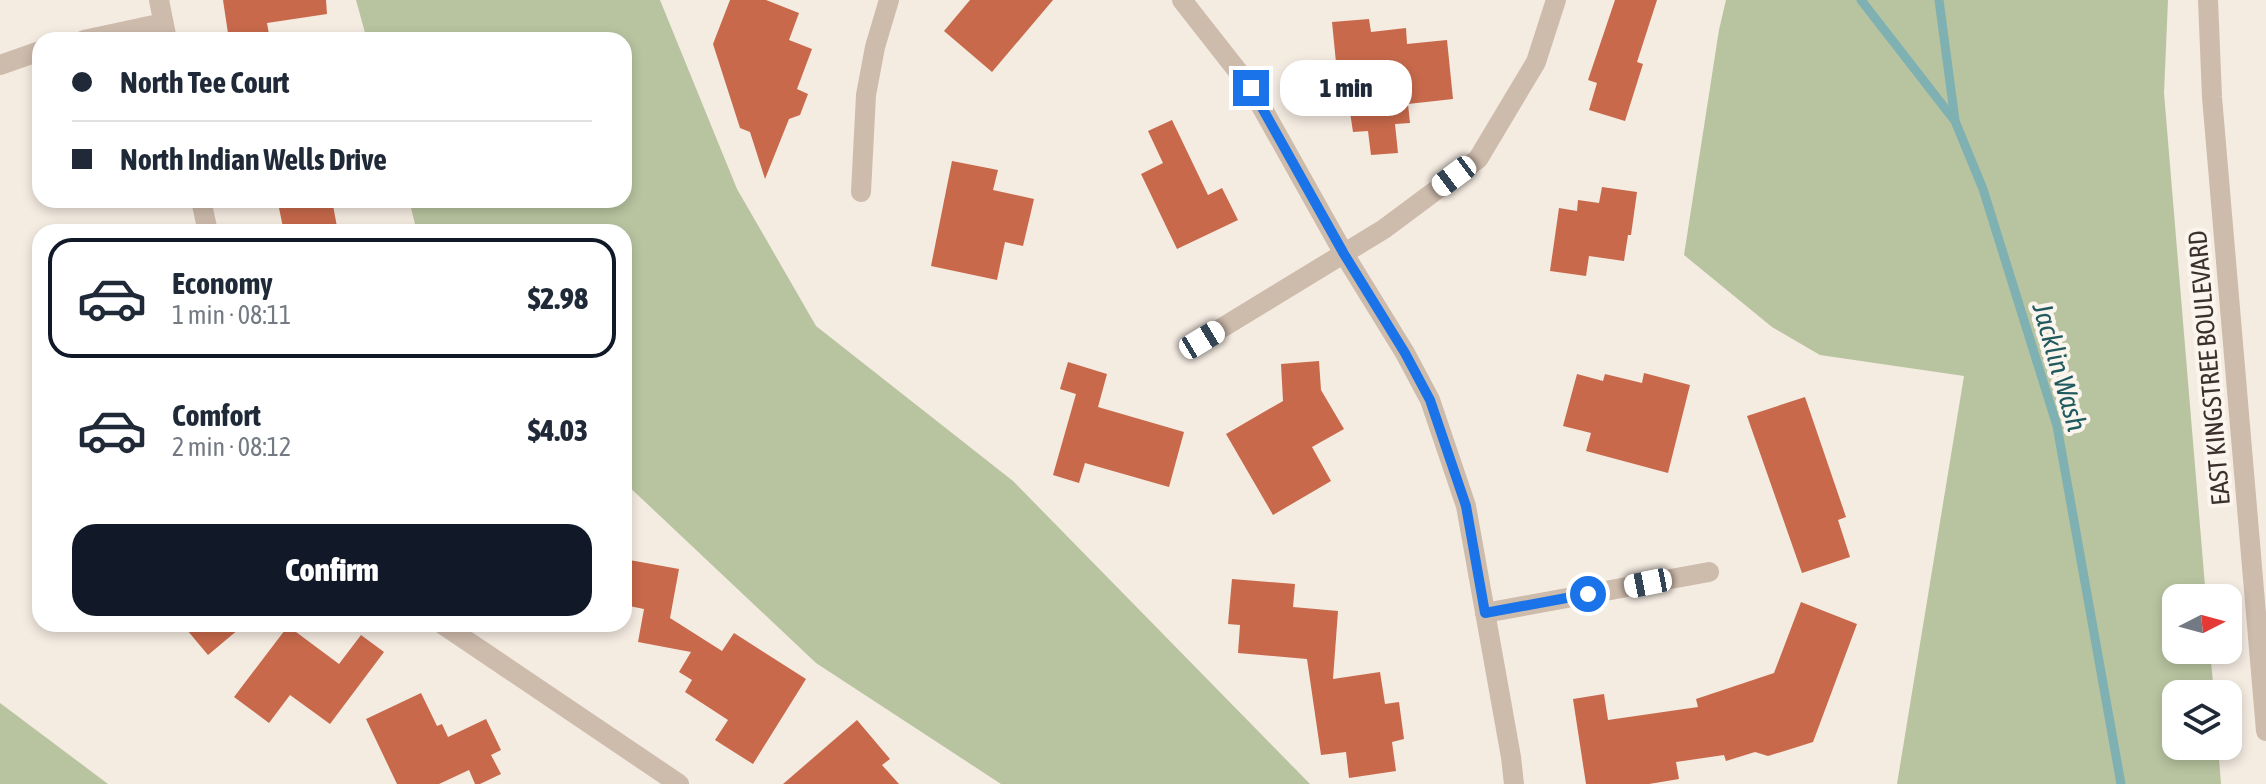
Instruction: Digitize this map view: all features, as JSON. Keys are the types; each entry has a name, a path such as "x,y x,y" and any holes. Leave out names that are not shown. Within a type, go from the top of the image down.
{"street":[{"path":"159,0 165,32"},
{"path":"861,192 866,95 875,47 889,0"},
{"path":"1182,0 1251,88 1430,400 1466,506 1514,784"},
{"path":"1202,340 1384,229 1478,159 1536,62 1556,0"},
{"name":"EAST KINGSTREE BOULEVARD","path":"2208,0 2212,97 2266,731"},
{"path":"0,65 32,54"},
{"path":"1485,613 1709,572"},
{"path":"454,632 679,784"}],"green space":[{"path":"356,0 660,0 737,189 816,326 1013,481 1310,784 1001,784 816,663 632,490 632,224 415,224 411,208 632,208 632,32 365,32"},
{"path":"1726,0 2168,0 2164,93 2205,584 2162,584 2162,664 2211,664 2213,680 2162,680 2162,760 2219,760 2221,784 1897,784 1964,376 1820,355 1772,327 1684,255"},
{"path":"0,703 108,784 0,784"}],"building":[{"path":"223,0 326,0 327,14 267,23 269,32 228,32"},
{"path":"730,0 766,0 799,13 789,40 812,49 797,89 808,94 800,115 789,119 765,179 750,132 740,128 713,44"},
{"path":"970,0 1053,0 992,72 944,31"},
{"path":"1615,0 1657,0 1637,62 1643,64 1625,121 1589,110 1597,83 1588,80"},
{"path":"1369,19 1371,32 1406,28 1407,44 1447,40 1453,99 1408,104 1410,123 1395,124 1398,153 1371,155 1368,131 1353,132 1350,112 1341,113 1332,22"},
{"path":"1172,120 1208,195 1222,188 1238,220 1177,249 1141,174 1163,163 1148,131"},
{"path":"952,161 998,170 993,190 1034,199 1023,246 1005,242 997,280 931,266"},
{"path":"1602,187 1637,192 1624,261 1589,256 1586,276 1550,271 1559,208 1577,211 1578,200 1599,203"},
{"path":"279,208 334,208 336,224 282,224"},
{"path":"1319,361 1321,390 1344,429 1312,447 1331,481 1273,515 1226,434 1283,401 1281,364"},
{"path":"1068,362 1107,374 1098,407 1184,432 1169,487 1085,463 1079,483 1053,475 1076,394 1060,389"},
{"path":"1644,373 1690,385 1668,473 1586,451 1591,433 1563,426 1577,374 1603,381 1605,374 1642,383"},
{"path":"1805,397 1846,517 1838,520 1850,557 1802,573 1747,416"},
{"path":"632,560 679,569 670,618 722,651 734,633 806,679 753,764 715,740 728,720 685,692 692,680 679,672 691,652 638,642 644,609 632,607"},
{"path":"1232,579 1295,584 1293,607 1338,611 1333,679 1380,672 1385,704 1399,702 1404,739 1392,742 1396,771 1349,778 1346,752 1321,755 1307,659 1238,653 1240,625 1228,624"},
{"path":"1801,602 1857,624 1813,742 1768,756 1755,752 1726,761 1724,755 1676,762 1679,779 1649,784 1586,784 1573,699 1604,694 1608,720 1698,707 1696,699 1774,673"},
{"path":"189,632 235,632 208,655"},
{"path":"283,632 296,632 339,664 361,635 384,652 330,724 290,695 269,723 234,697"},
{"path":"421,693 437,726 442,724 448,737 486,719 501,750 491,755 501,774 480,784 475,784 469,770 439,784 397,784 366,719"},
{"path":"857,720 890,759 882,765 899,784 783,784"}],"waterway":[{"name":"Jacklin Wash","path":"1861,0 1955,121 1983,189 2057,426 2121,784"},
{"path":"1939,0 1955,120"}],"route":[{"path":"1251,88 1430,400 1466,506 1485,613 1588,594"}]}
